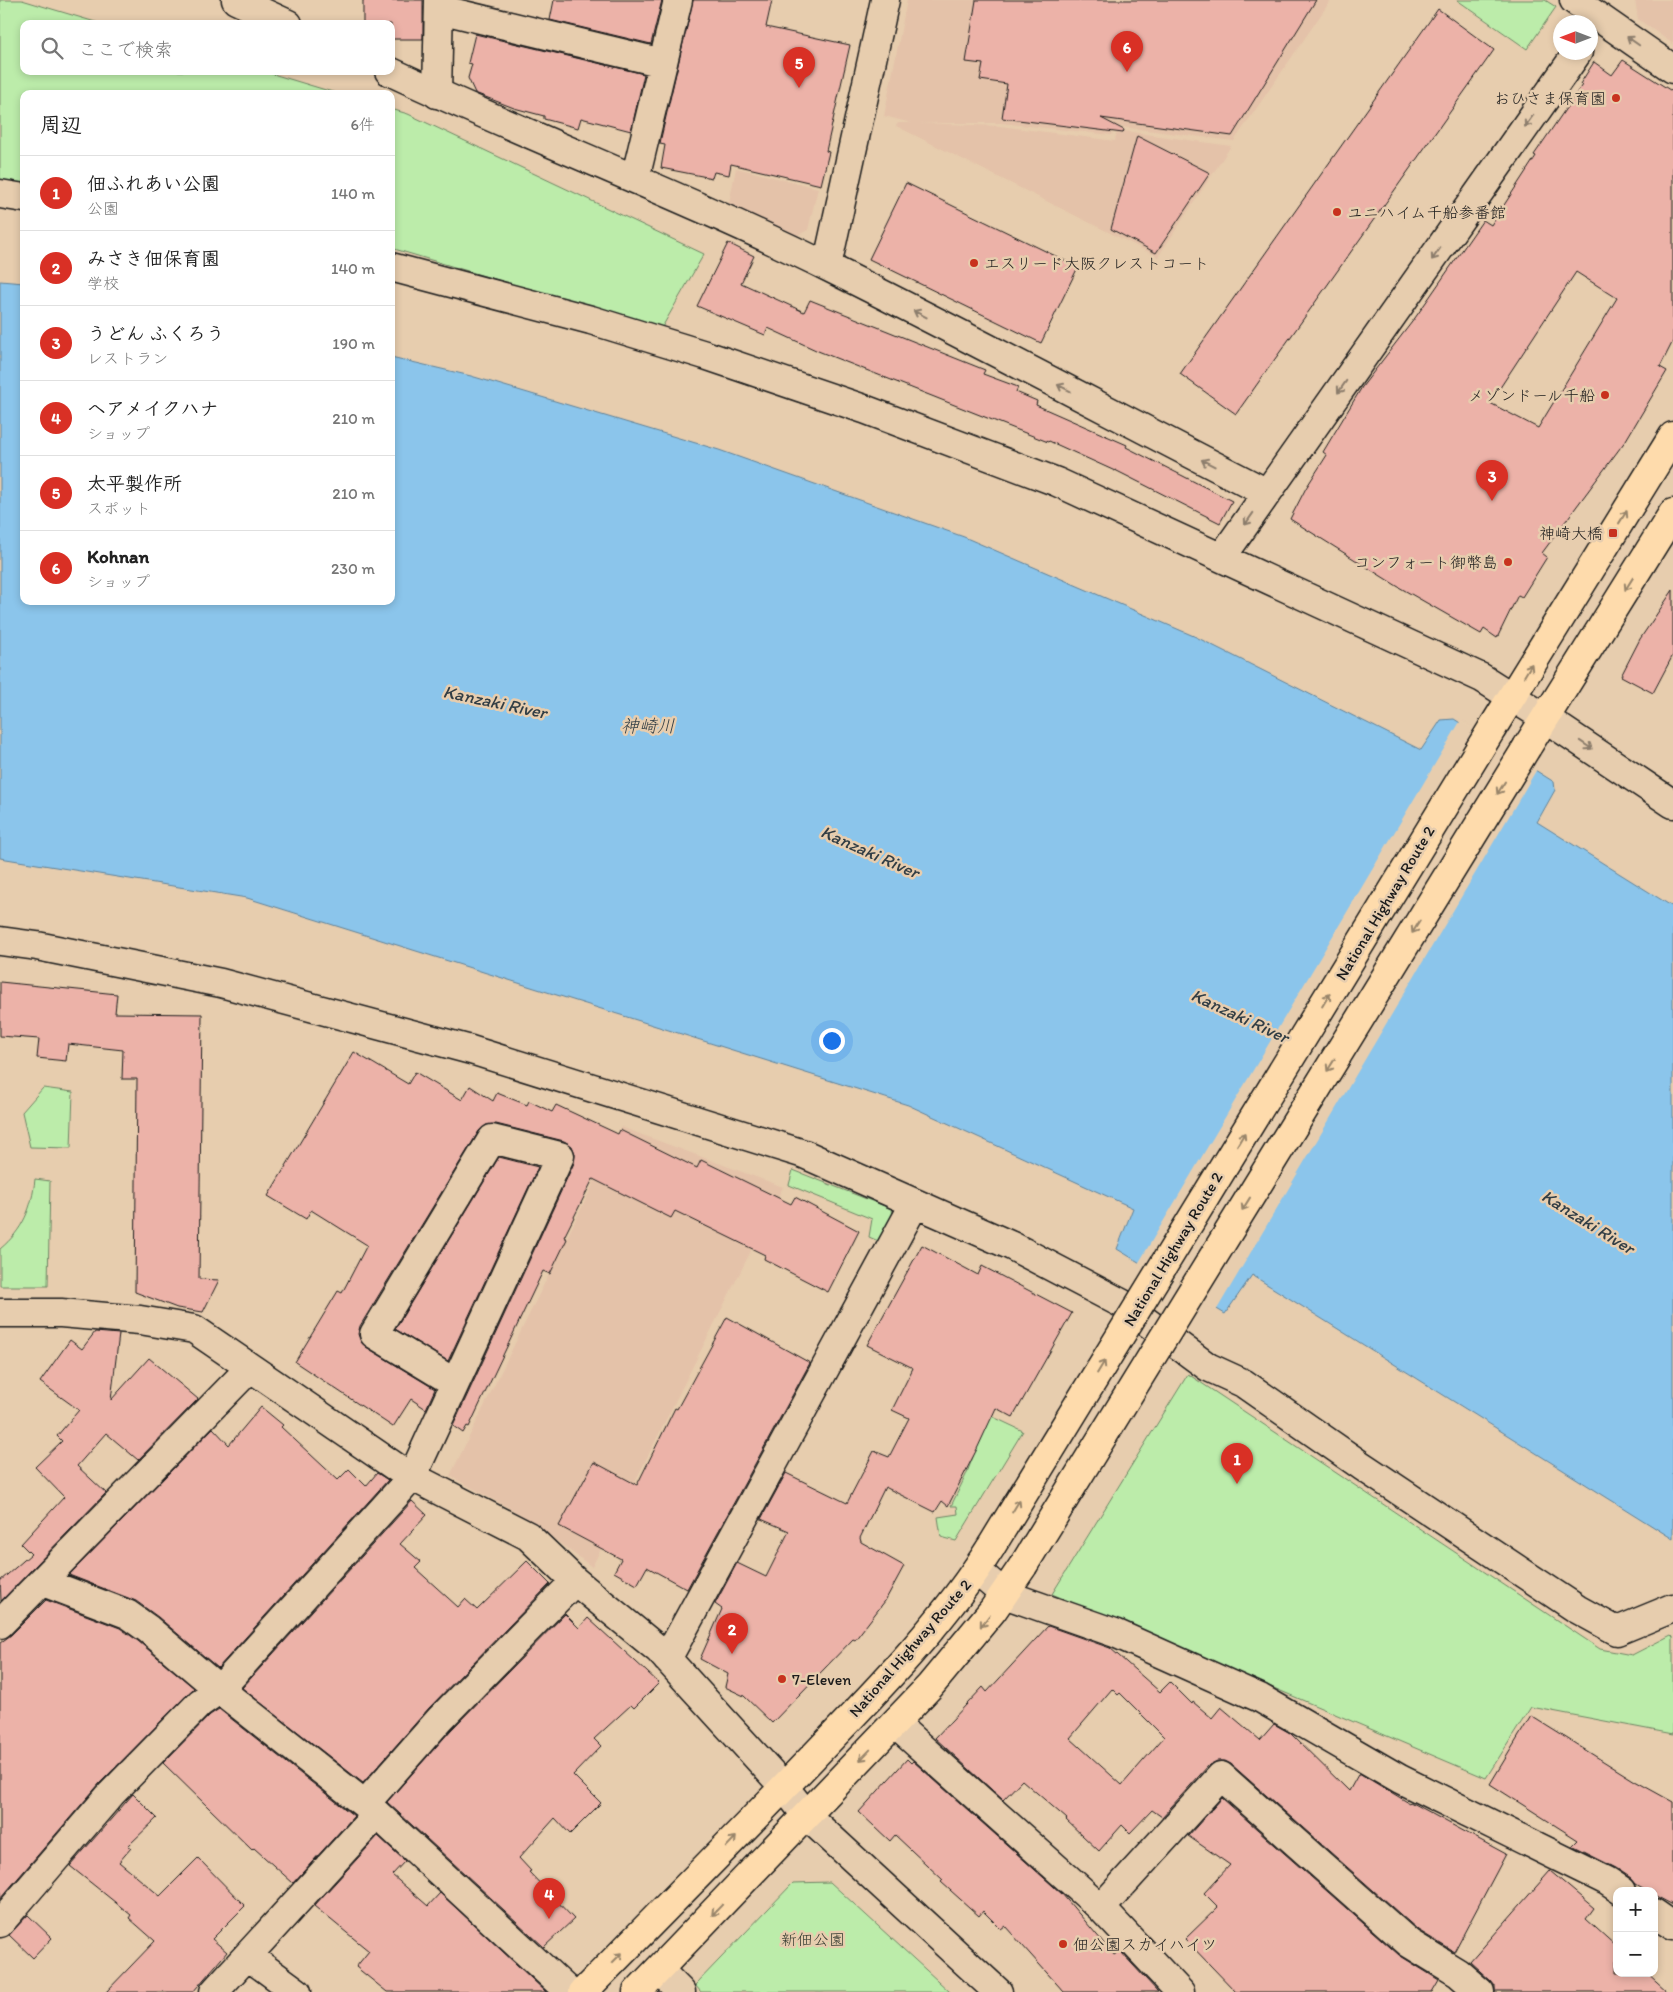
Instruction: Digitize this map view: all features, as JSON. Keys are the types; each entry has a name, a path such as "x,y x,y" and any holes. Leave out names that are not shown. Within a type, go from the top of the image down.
{"highway":[{"name":"National Highway Route 2","path":"583,1992 888,1678 947,1610 976,1570 1673,436"},
{"path":"637,1992 895,1724 962,1650 1004,1594 1673,513"}],"street":[{"path":"236,0 279,20"},
{"path":"635,179 678,0"},
{"path":"827,266 885,0"},
{"path":"1574,0 1673,69"},
{"path":"438,94 439,5 663,63"},
{"path":"1222,558 1572,60"},
{"path":"395,74 827,266 1267,493"},
{"path":"0,194 20,197"},
{"path":"395,269 591,320 705,355 864,409 1057,482 1482,678 1673,804"},
{"path":"0,941 37,946 221,983 471,1050 804,1154 1012,1246 1121,1304 1208,1368 1243,1383 1362,1466 1585,1614 1617,1631 1673,1608"},
{"path":"0,1923 111,1794 200,1703 220,1689 412,1477 560,1156 492,1139 374,1334 455,1383"},
{"path":"667,1659 915,1203"},
{"path":"0,1313 62,1313 140,1320 194,1329 412,1477 528,1536 575,1580 659,1650 784,1787 807,1816 998,1992"},
{"path":"0,1624 250,1368"},
{"path":"976,1570 1004,1594 1115,1633 1260,1698 1400,1778 1616,1887"},
{"path":"214,1992 248,1956 371,1809 440,1719 575,1580"},
{"path":"43,1582 127,1614 148,1629 371,1809 569,1992"},
{"path":"895,1724 1101,1908 1180,1992"},
{"path":"1101,1908 1221,1776 1410,1943 1458,1973 1480,1992"},
{"path":"1658,1916 1673,1926"},
{"path":"248,1956 296,1992"},
{"path":"660,1970 681,1992"}],"shaded area":[{"path":"907,0 1331,0 1234,141 1114,126 1112,135 1001,123 919,123 1000,126 1115,141 1117,130 1231,146 1158,257 896,126 898,123 911,123 884,116"},
{"path":"1635,0 1673,0 1673,44 1638,19"},
{"path":"736,168 818,188 808,230 794,237 728,208"},
{"path":"621,1127 783,1187 592,1567 520,1514 450,1476"}],"green space":[{"path":"0,0 22,0 89,20 20,20 20,75 276,75 326,90 20,90 20,184 0,181"},
{"path":"1457,0 1545,0 1556,7 1527,49"},
{"path":"395,110 408,114 704,254 661,329 395,249"},
{"path":"43,1088 73,1092 71,1148 30,1147 22,1112"},
{"path":"793,1170 892,1209 894,1226 883,1243 869,1237 872,1219 789,1185"},
{"path":"35,1179 50,1181 48,1286 0,1286 0,1249 15,1234 25,1218 32,1200"},
{"path":"1188,1374 1600,1649 1632,1655 1671,1635 1673,1637 1673,1734 1531,1707 1486,1778 1052,1594"},
{"path":"989,1415 1023,1431 956,1541 941,1537 938,1517 958,1514 957,1506 951,1506 966,1475"},
{"name":"新佃公園","path":"830,1882 950,1992 701,1992 695,1985 793,1883"}],"water":[{"name":"神崎川","path":"0,281 20,283 20,605 395,605 395,358 471,376 719,450 964,537 1196,637 1421,750 1441,720 1454,719 1554,782 1555,790 1537,822 1673,907 1673,1539 1252,1275 1225,1314 1117,1249 1133,1208 908,1105 247,898 0,858"}],"pier":[{"path":"1461,720 1537,769 1216,1311 1138,1264"}],"building":[{"path":"363,0 423,0 423,39 395,39 395,20 363,20"},
{"path":"554,0 662,0 651,44 550,20"},
{"path":"693,0 772,0 766,27 850,45 826,151 829,152 821,185 731,164 729,175 714,172 712,178 661,168 665,145 660,144 661,138"},
{"path":"976,0 1316,0 1232,136 1101,118 1124,130 1123,133 1002,118 1007,84 980,80 983,64 966,62"},
{"name":"ユニハイム千船参番館","path":"1438,9 1494,50 1236,414 1180,374"},
{"path":"475,34 644,74 631,131 581,118 578,128 544,119 544,116 514,108 475,93 468,78 472,64 468,63"},
{"path":"1623,60 1673,92 1673,341 1660,367 1667,371 1626,440 1542,553 1547,557 1522,597 1518,595 1497,638 1484,629 1481,634 1397,586 1290,519 1306,488 1327,455 1323,452 1362,387 1415,318 1483,220 1491,225 1536,156 1534,155 1582,85 1580,84 1594,62 1612,75","holes":["1576,272 1617,298 1538,428 1490,403"]},
{"path":"1137,136 1210,173 1156,253 1111,229"},
{"name":"エスリード大阪クレストコート","path":"906,183 1078,267 1041,343 869,259"},
{"path":"728,243 754,256 741,283 804,312 810,300 985,370 983,374 1018,387 1016,392 1037,401 1036,405 1127,445 1126,447 1232,501 1220,523 1115,470 1049,441 818,351 768,328 765,335 697,306"},
{"path":"1673,590 1673,655 1653,693 1621,676 1640,639"},
{"path":"0,982 117,994 115,1013 202,1014 199,1279 219,1280 203,1312 177,1308 135,1292 137,1079 122,1079 123,1050 68,1044 66,1061 37,1058 39,1039 0,1036"},
{"path":"354,1052 408,1084 415,1072 462,1100 470,1086 493,1101 497,1093 527,1105 529,1101 552,1112 556,1105 618,1134 620,1130 697,1168 701,1160 791,1204 795,1197 859,1231 828,1292 764,1259 765,1255 675,1211 671,1218 593,1179 564,1237 567,1239 550,1274 543,1271 469,1427 467,1426 463,1433 453,1426 574,1163 575,1154 572,1146 564,1141 496,1124 486,1125 479,1131 360,1326 358,1334 361,1342 366,1347 435,1389 426,1409 411,1399 393,1427 295,1362 338,1291 342,1293 367,1245 311,1210 306,1219 268,1196"},
{"path":"499,1157 538,1167 448,1361 395,1329"},
{"path":"922,1245 978,1275 982,1266 1072,1313 1013,1417 996,1408 948,1506 942,1501 935,1512 885,1487 860,1538 861,1542 904,1566 885,1601 855,1640 853,1639 772,1723 744,1696 725,1687 728,1674 700,1659 722,1609 715,1604 737,1563 766,1577 789,1531 761,1519 786,1473 847,1503 874,1451 889,1457 909,1418 892,1410 913,1368 867,1345"},
{"path":"727,1317 810,1363 687,1589 647,1567 637,1585 614,1572 621,1559 559,1526 594,1462 637,1485 675,1408 677,1409"},
{"path":"95,1332 119,1334 111,1400 149,1358 198,1399 138,1460 106,1433 77,1466 106,1493 1,1601 0,1581 31,1554 21,1544 64,1497 35,1467 62,1441 57,1436 79,1410 40,1382 70,1340 82,1349"},
{"path":"261,1407 283,1425 281,1427 338,1480 349,1469 366,1486 377,1473 388,1480 218,1668 158,1617 136,1601 69,1575 213,1428 229,1445"},
{"path":"412,1501 427,1515 400,1544 421,1562 415,1568 458,1607 465,1599 477,1610 527,1561 550,1584 429,1708 363,1783 242,1688"},
{"path":"46,1600 120,1628 194,1688 100,1783 0,1899 0,1643 11,1635"},
{"path":"565,1614 579,1628 588,1618 659,1683 634,1708 631,1705 594,1739 601,1746 573,1775 601,1803 570,1834 555,1818 519,1858 531,1871 529,1872 574,1919 544,1947 387,1802 451,1730"},
{"path":"1048,1626 1110,1648 1160,1692 1170,1682 1192,1704 1193,1702 1212,1718 1221,1707 1260,1740 1274,1724 1290,1733 1349,1791 1359,1773 1409,1803 1506,1854 1454,1952 1418,1930 1231,1764 1225,1761 1217,1761 1209,1765 1162,1817 1152,1810 1130,1833 1122,1825 1099,1851 1067,1819 1022,1780 1003,1800 935,1738 983,1687 987,1692","holes":["1112,1689 1118,1695 1120,1693 1164,1737 1122,1785 1070,1738"]},
{"path":"219,1709 354,1816 293,1883 254,1848 252,1850 163,1763 210,1715"},
{"path":"1531,1716 1635,1781 1673,1802 1673,1905 1658,1897 1658,1887 1641,1887 1616,1868 1572,1846 1578,1840 1490,1784"},
{"path":"907,1759 911,1763 913,1761 1062,1894 1114,1955 1120,1951 1158,1992 1064,1992 1005,1926 1001,1929 983,1911 979,1916 941,1882 943,1880 895,1835 890,1841 859,1812"},
{"path":"133,1794 157,1818 128,1846 131,1848 119,1862 160,1896 198,1858 245,1906 212,1939 227,1952 193,1992 106,1992 155,1941 129,1918 131,1915 70,1866"},
{"path":"1222,1798 1399,1955 1439,1980 1432,1992 1236,1992 1185,1939 1218,1907 1204,1893 1230,1865 1188,1836"},
{"path":"378,1836 405,1861 392,1875 428,1906 440,1893 546,1992 387,1992 356,1967 369,1951 314,1906"},
{"path":"1550,1871 1594,1908 1586,1919 1613,1943 1613,1977 1650,1977 1667,1992 1495,1992 1495,1986 1491,1981 1470,1962"},
{"path":"28,1915 52,1938 33,1958 9,1935"}],"place":[{"name":"Kohnan","path":"1127,72"},
{"name":"太平製作所","path":"799,88"},
{"name":"おひさま保育園","path":"1616,98"},
{"name":"ユニハイム千船参番館","path":"1337,212"},
{"name":"エスリード大阪クレストコート","path":"974,263"},
{"name":"メゾンドール千船","path":"1605,395"},
{"name":"うどん ふくろう","path":"1492,501"},
{"name":"神崎大橋","path":"1613,533"},
{"name":"コンフォート御幣島","path":"1508,562"},
{"name":"佃ふれあい公園","path":"1237,1484"},
{"name":"みさき佃保育園","path":"732,1654"},
{"name":"7-Eleven","path":"782,1679"},
{"name":"ヘアメイクハナ","path":"549,1919"},
{"name":"佃公園スカイハイツ","path":"1063,1944"}],"water label":[{"name":"Kanzaki River","path":"495,702"},
{"name":"Kanzaki River","path":"870,852"},
{"name":"Kanzaki River","path":"1240,1016"},
{"name":"Kanzaki River","path":"1588,1222"}]}
